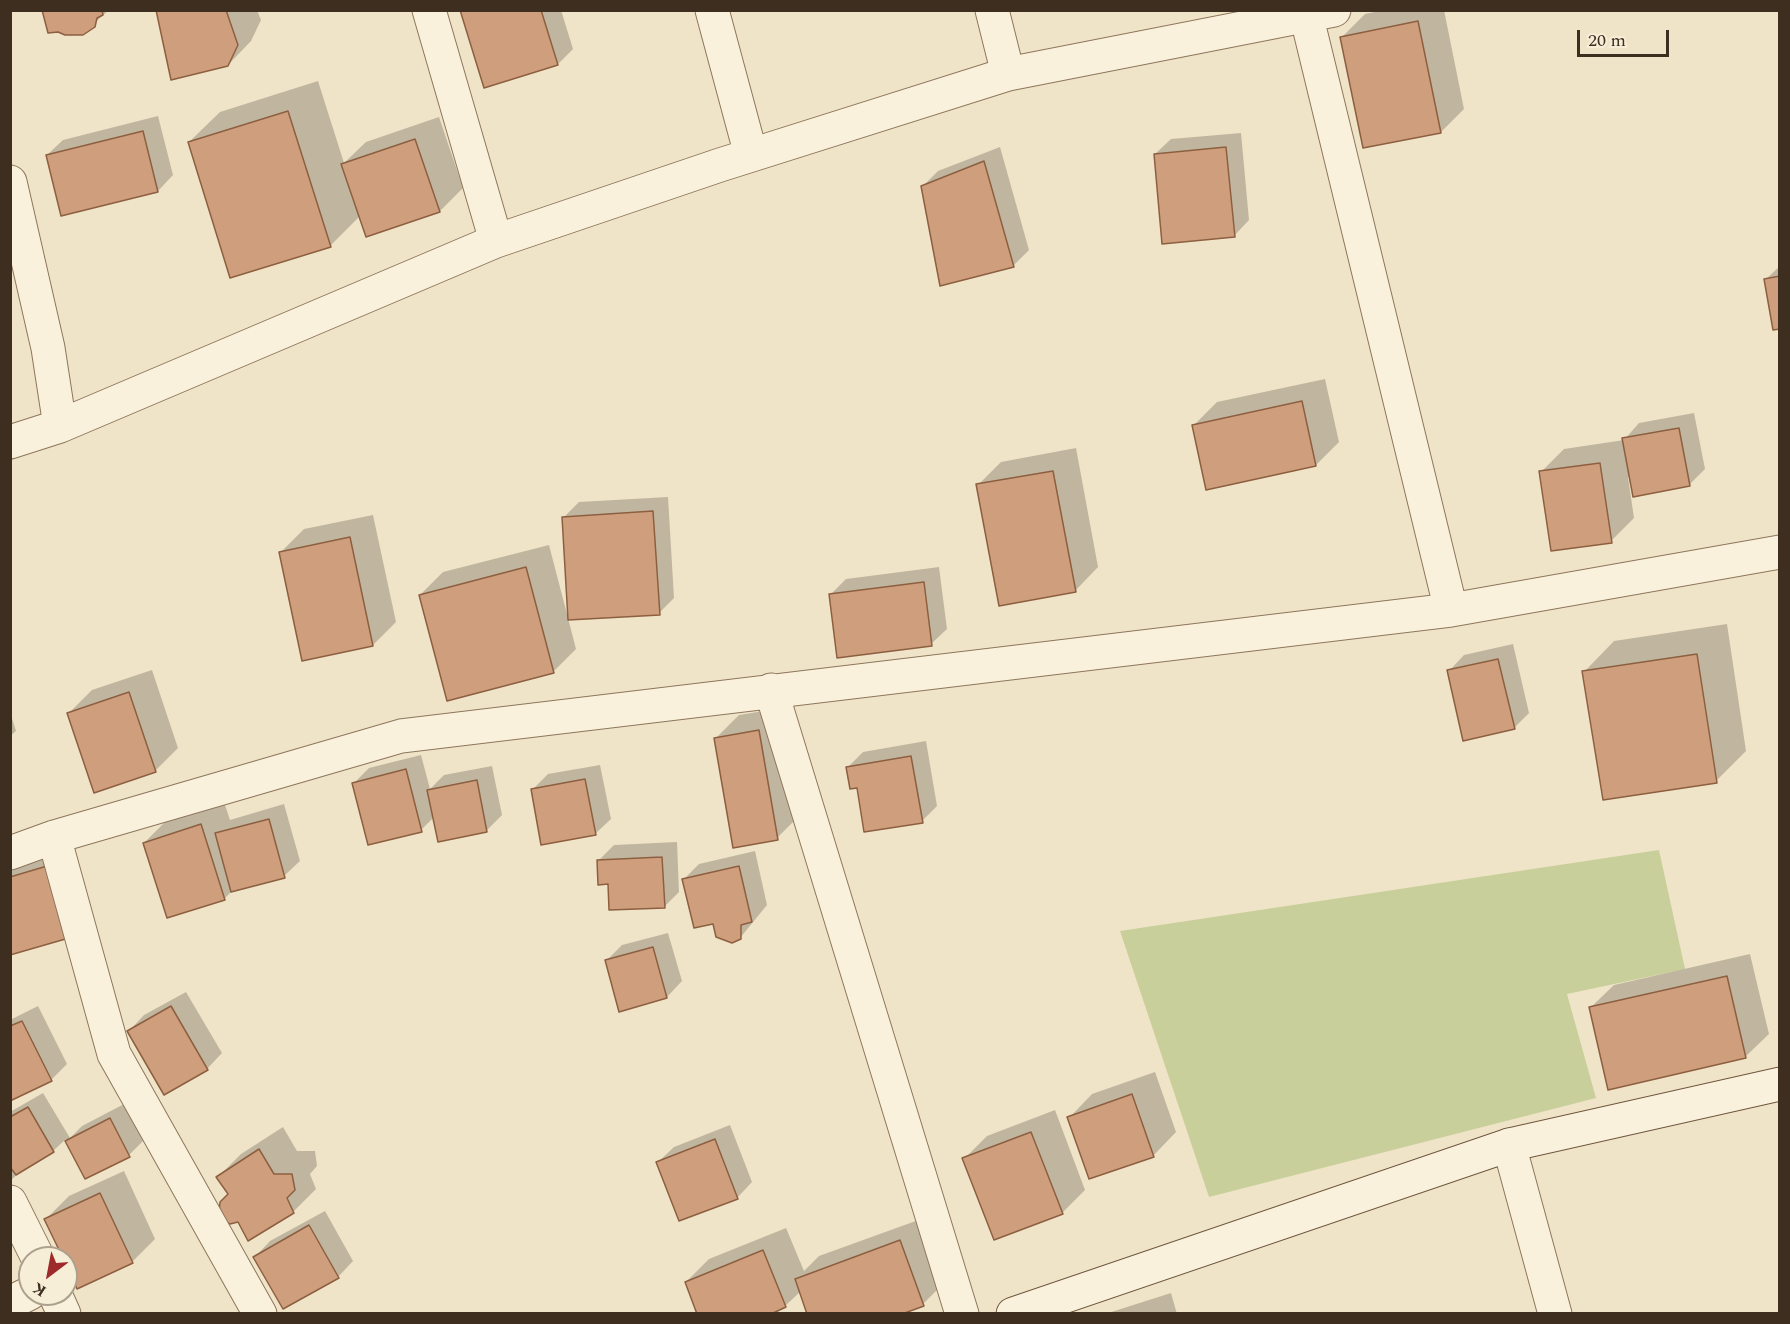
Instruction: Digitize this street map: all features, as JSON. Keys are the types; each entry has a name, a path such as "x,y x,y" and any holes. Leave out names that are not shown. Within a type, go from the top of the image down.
{"street":[{"path":"429,10 496,241"},
{"path":"712,10 751,155"},
{"path":"992,10 1008,74"},
{"path":"10,442 60,426 496,241 751,155 1008,74 1315,12 1450,610"},
{"path":"10,182 48,348 60,426"},
{"path":"10,853 54,837 401,736 1450,610 1779,552"},
{"path":"771,690 962,1314"},
{"path":"54,837 114,1054 260,1314"},
{"path":"1021,1313 1509,1145 1779,1084"},
{"path":"1509,1145 1555,1314"},
{"path":"10,1202 32,1246"}],"green space":[{"path":"1659,850 1685,969 1567,994 1596,1098 1209,1197 1120,931"}],"building":[{"path":"42,10 102,10 103,15 97,18 95,27 83,35 65,35 58,32 48,33"},
{"path":"156,10 226,10 238,45 228,66 171,80"},
{"path":"460,10 541,10 558,65 484,88"},
{"path":"1418,21 1441,133 1363,148 1340,37"},
{"path":"288,111 331,247 230,278 188,142"},
{"path":"143,131 158,192 61,216 46,155"},
{"path":"415,139 440,212 366,237 341,164"},
{"path":"1226,147 1235,237 1162,244 1154,154"},
{"path":"984,161 1014,267 940,286 921,186"},
{"path":"1780,276 1780,329 1773,330 1764,279"},
{"path":"1302,401 1316,466 1206,490 1192,425"},
{"path":"1679,428 1690,486 1633,497 1622,438"},
{"path":"1600,463 1612,543 1551,551 1539,471"},
{"path":"1053,471 1076,592 999,606 976,484"},
{"path":"653,511 660,615 568,620 562,517"},
{"path":"350,537 373,646 302,661 279,552"},
{"path":"526,567 554,673 447,701 419,595"},
{"path":"924,582 932,646 837,658 829,594"},
{"path":"1697,654 1717,783 1603,800 1582,671"},
{"path":"1498,659 1515,729 1463,741 1447,670"},
{"path":"129,692 156,772 94,793 67,713"},
{"path":"759,730 778,840 733,848 714,738"},
{"path":"911,756 923,823 864,832 857,788 850,789 846,767"},
{"path":"406,769 422,832 368,845 352,783"},
{"path":"585,779 596,835 541,845 531,789"},
{"path":"477,780 487,832 438,842 427,790"},
{"path":"269,819 285,878 231,892 215,833"},
{"path":"201,824 225,900 167,918 143,843"},
{"path":"662,857 665,908 609,910 608,884 598,885 597,860"},
{"path":"47,866 69,938 10,955 10,877"},
{"path":"739,866 752,922 741,925 741,939 732,943 716,937 713,924 694,928 682,879"},
{"path":"653,947 667,998 619,1012 605,960"},
{"path":"1727,976 1746,1058 1608,1090 1589,1007"},
{"path":"171,1006 208,1070 164,1095 127,1031"},
{"path":"22,1021 52,1081 10,1101 10,1026"},
{"path":"1132,1094 1154,1157 1089,1179 1067,1117"},
{"path":"28,1107 54,1152 16,1175 10,1167 10,1117"},
{"path":"110,1118 130,1157 85,1179 65,1141"},
{"path":"1031,1132 1063,1214 994,1240 962,1158"},
{"path":"715,1139 738,1199 679,1221 656,1162"},
{"path":"259,1149 274,1174 292,1174 295,1190 287,1198 294,1213 248,1241 238,1222 230,1224 223,1221 219,1213 220,1202 228,1194 216,1177"},
{"path":"100,1193 133,1263 78,1289 78,1246 57,1246 44,1219"},
{"path":"309,1225 339,1278 283,1309 253,1257"},
{"path":"900,1240 924,1306 902,1314 807,1314 795,1279"},
{"path":"763,1250 786,1307 771,1314 697,1314 685,1282"}]}
